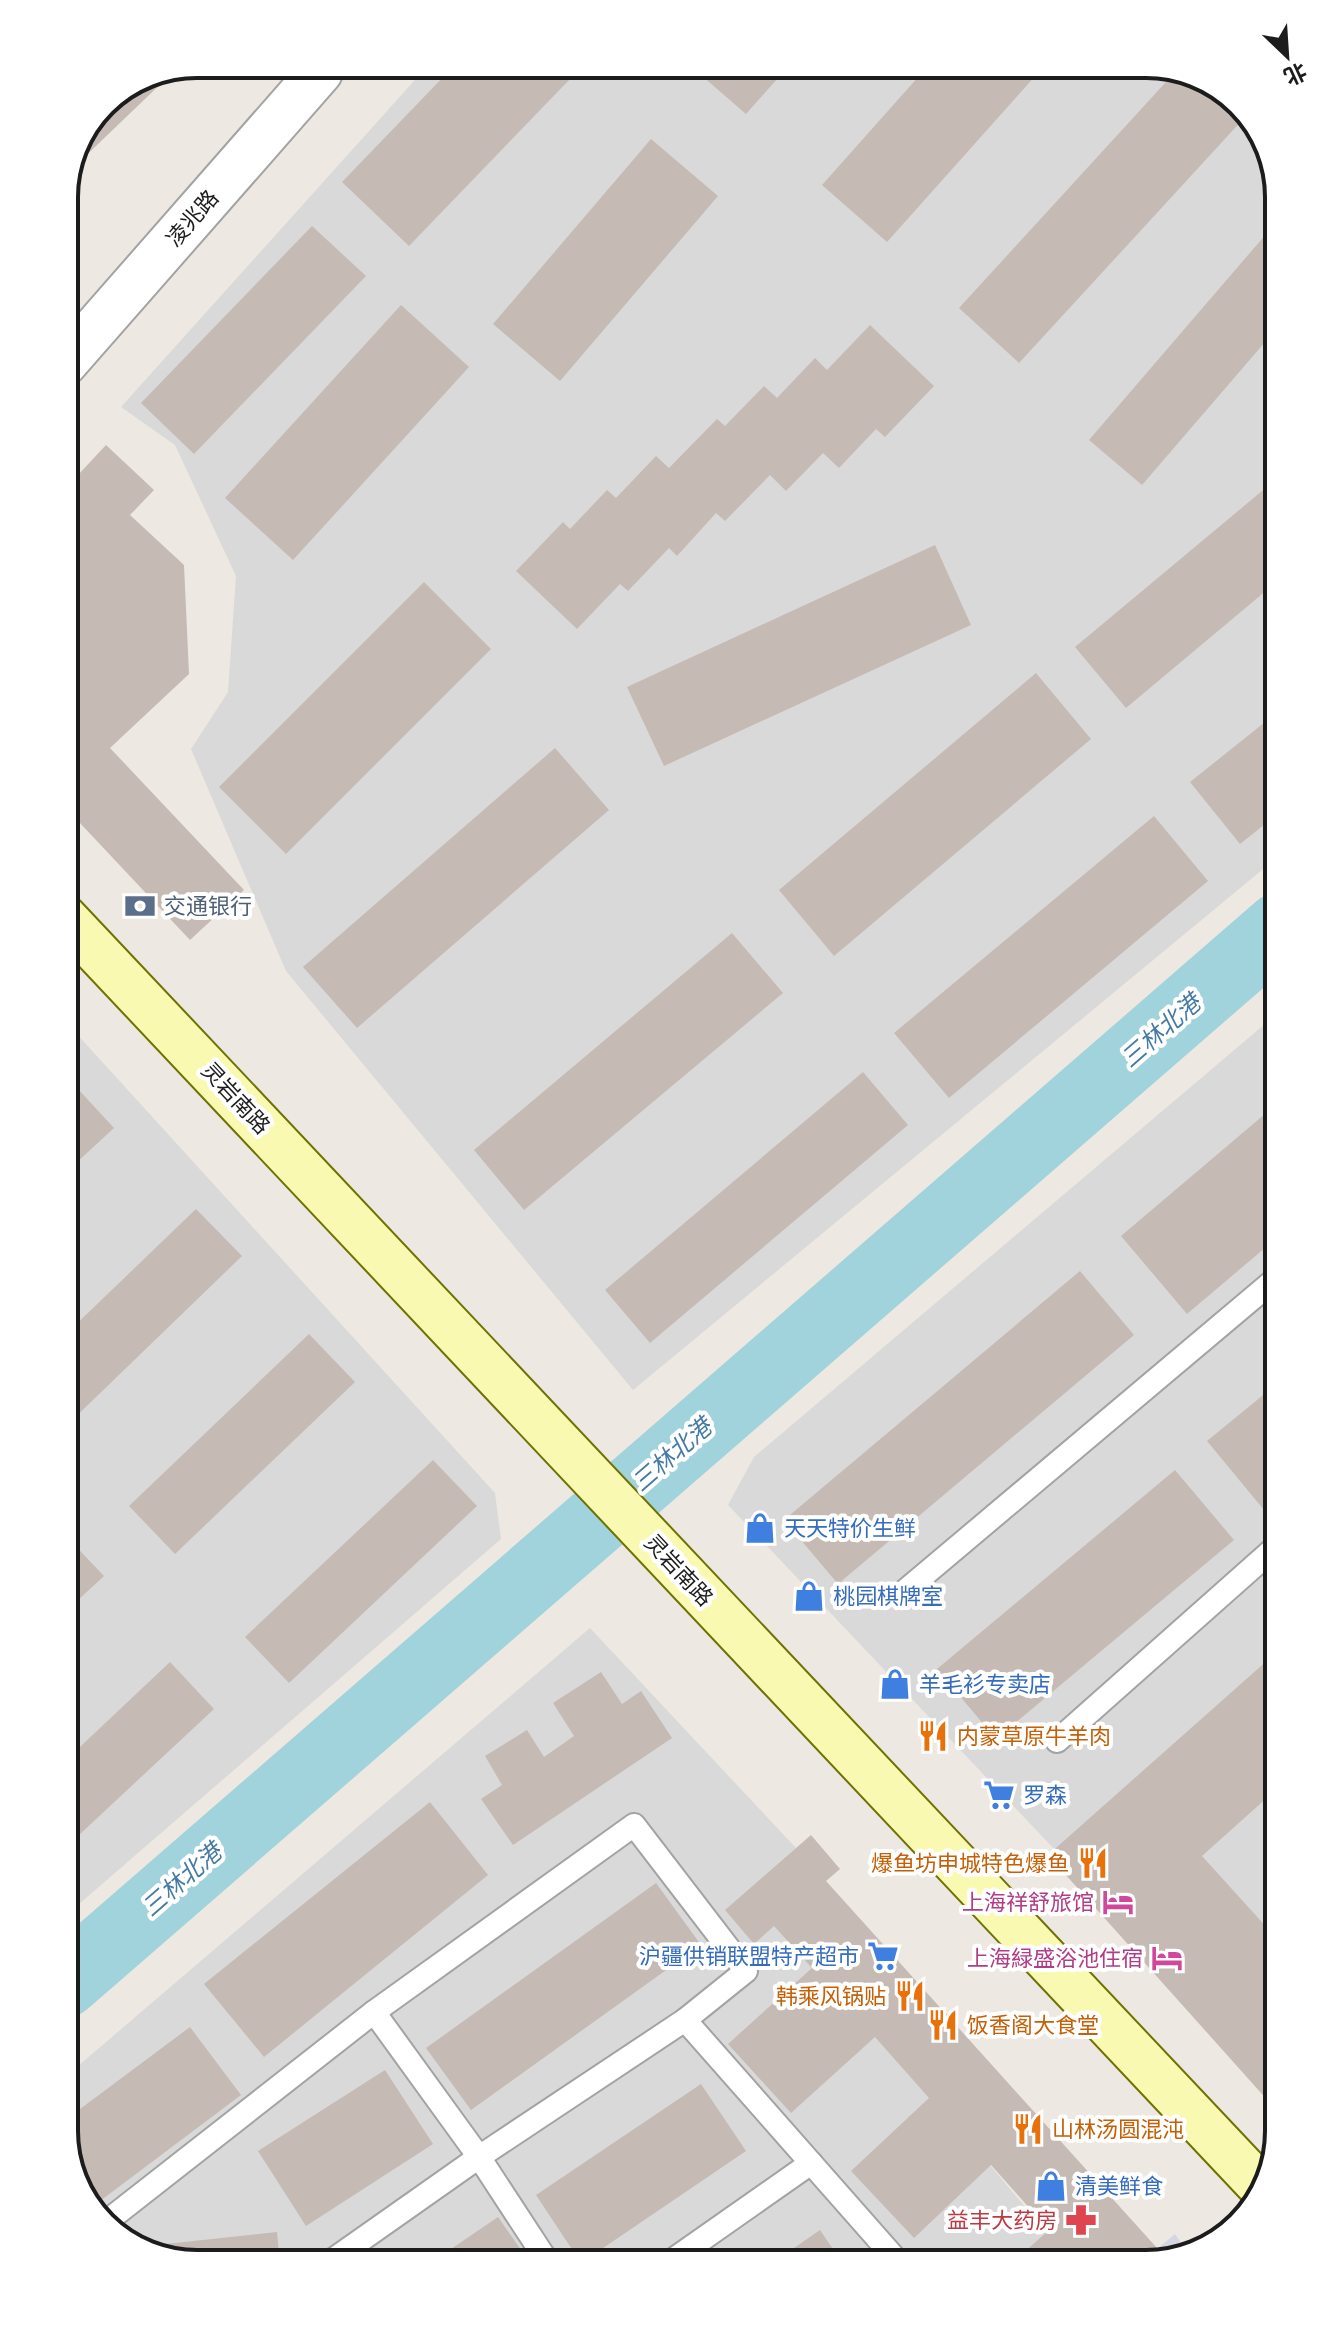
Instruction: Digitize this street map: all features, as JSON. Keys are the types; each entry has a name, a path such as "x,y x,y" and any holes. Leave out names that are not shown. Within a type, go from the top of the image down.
{"street":[{"name":"凌兆路","path":"78,348 315,78"},
{"name":"灵岩南路","path":"78,932 1254,2180"}],"lane":[{"path":"905,1591 1265,1288"},
{"path":"1057,1741 1265,1556"},
{"path":"113,2216 374,2012 634,1825 746,1971 685,2020 479,2157 347,2250"},
{"path":"374,2012 479,2157 540,2250"},
{"path":"685,2020 888,2250"},
{"path":"687,2250 811,2163"}],"shaded area":[{"path":"417,78 1154,78 1199,90 1236,118 1253,144 1264,181 1265,868 633,1390 286,971 191,749 228,692 236,576 175,445 121,407"},
{"path":"1265,1024 1265,2071 728,1505 754,1457"},
{"path":"78,1035 495,1493 501,1539 78,1905"},
{"path":"590,1628 796,1848 755,1885 1061,2250 174,2248 144,2238 118,2221 90,2184 80,2154 78,2066"},
{"path":"1175,2234 1182,2244 1177,2246 1157,2249"}],"building":[{"path":"442,78 571,78 409,246 342,182"},
{"path":"704,78 778,78 746,114"},
{"path":"917,78 1033,78 887,242 822,185"},
{"path":"1168,80 1199,90 1225,107 1240,123 1019,363 959,308"},
{"path":"161,83 86,156 103,124 118,107"},
{"path":"651,139 718,196 560,381 493,324"},
{"path":"312,226 366,276 194,454 141,403"},
{"path":"1265,235 1265,342 1142,485 1089,440"},
{"path":"401,305 469,367 293,560 225,498"},
{"path":"870,325 934,386 885,437 876,429 839,468 823,453 786,491 770,475 725,521 716,513 677,556 669,548 628,591 620,584 577,629 516,571 563,522 570,529 607,490 616,498 656,456 669,468 717,419 725,426 764,386 777,398 815,358 827,370"},
{"path":"106,445 154,490 130,515 184,565 189,674 110,748 244,890 190,940 78,821 78,475"},
{"path":"1265,489 1265,592 1126,708 1075,647"},
{"path":"935,545 971,625 664,766 627,687"},
{"path":"424,582 491,649 286,854 219,787"},
{"path":"1036,673 1091,739 834,956 779,890"},
{"path":"1265,722 1265,824 1240,844 1190,782"},
{"path":"555,748 609,810 357,1028 303,967"},
{"path":"1154,816 1208,881 949,1098 894,1033"},
{"path":"732,933 783,993 524,1210 474,1150"},
{"path":"863,1072 908,1125 650,1343 605,1290"},
{"path":"78,1089 114,1128 78,1161"},
{"path":"1265,1114 1265,1248 1187,1314 1121,1236"},
{"path":"196,1209 242,1256 78,1414 78,1323"},
{"path":"1080,1271 1134,1335 838,1584 784,1520"},
{"path":"309,1334 355,1382 175,1554 129,1506"},
{"path":"1265,1393 1265,1511 1207,1441"},
{"path":"433,1460 477,1506 289,1683 245,1637"},
{"path":"1175,1470 1234,1540 996,1739 937,1669"},
{"path":"78,1549 104,1576 78,1600"},
{"path":"170,1662 214,1709 78,1836 78,1749"},
{"path":"1265,1662 1265,1800 1202,1856 1265,1926 1265,2097 1048,1855"},
{"path":"601,1672 622,1704 641,1691 672,1738 513,1845 481,1799 502,1785 485,1756 527,1730 544,1757 574,1736 553,1703"},
{"path":"430,1802 488,1875 264,2057 204,1984"},
{"path":"811,1835 840,1869 826,1881 1157,2248 1027,2250 1049,2230 991,2165 914,2238 851,2171 929,2098 875,2037 791,2113 728,2044 812,1968 774,1926 754,1944 725,1910"},
{"path":"656,1883 701,1945 471,2110 426,2048"},
{"path":"190,2027 241,2095 100,2201 90,2184 80,2154 78,2111"},
{"path":"385,2070 433,2144 306,2226 258,2151"},
{"path":"701,2084 746,2151 600,2250 572,2250 536,2195"},
{"path":"498,2217 521,2250 450,2250"},
{"path":"820,2230 834,2250 791,2250"},
{"path":"277,2232 279,2250 189,2250 161,2245"}],"waterway":[{"name":"三林北港","path":"78,1971 1265,940"}],"place":[{"name":"交通银行","path":"140,906"},
{"name":"天天特价生鲜","path":"760,1528"},
{"name":"桃园棋牌室","path":"809,1596"},
{"name":"羊毛衫专卖店","path":"895,1684"},
{"name":"内蒙草原牛羊肉","path":"933,1736"},
{"name":"罗森","path":"999,1795"},
{"name":"爆鱼坊申城特色爆鱼","path":"1093,1863"},
{"name":"上海祥舒旅馆","path":"1118,1902"},
{"name":"沪疆供销联盟特产超市","path":"883,1956"},
{"name":"上海緑盛浴池住宿","path":"1167,1958"},
{"name":"韩乘风锅贴","path":"910,1996"},
{"name":"饭香阁大食堂","path":"943,2025"},
{"name":"山林汤圆混沌","path":"1028,2129"},
{"name":"清美鲜食","path":"1051,2186"},
{"name":"益丰大药房","path":"1081,2220"}]}
